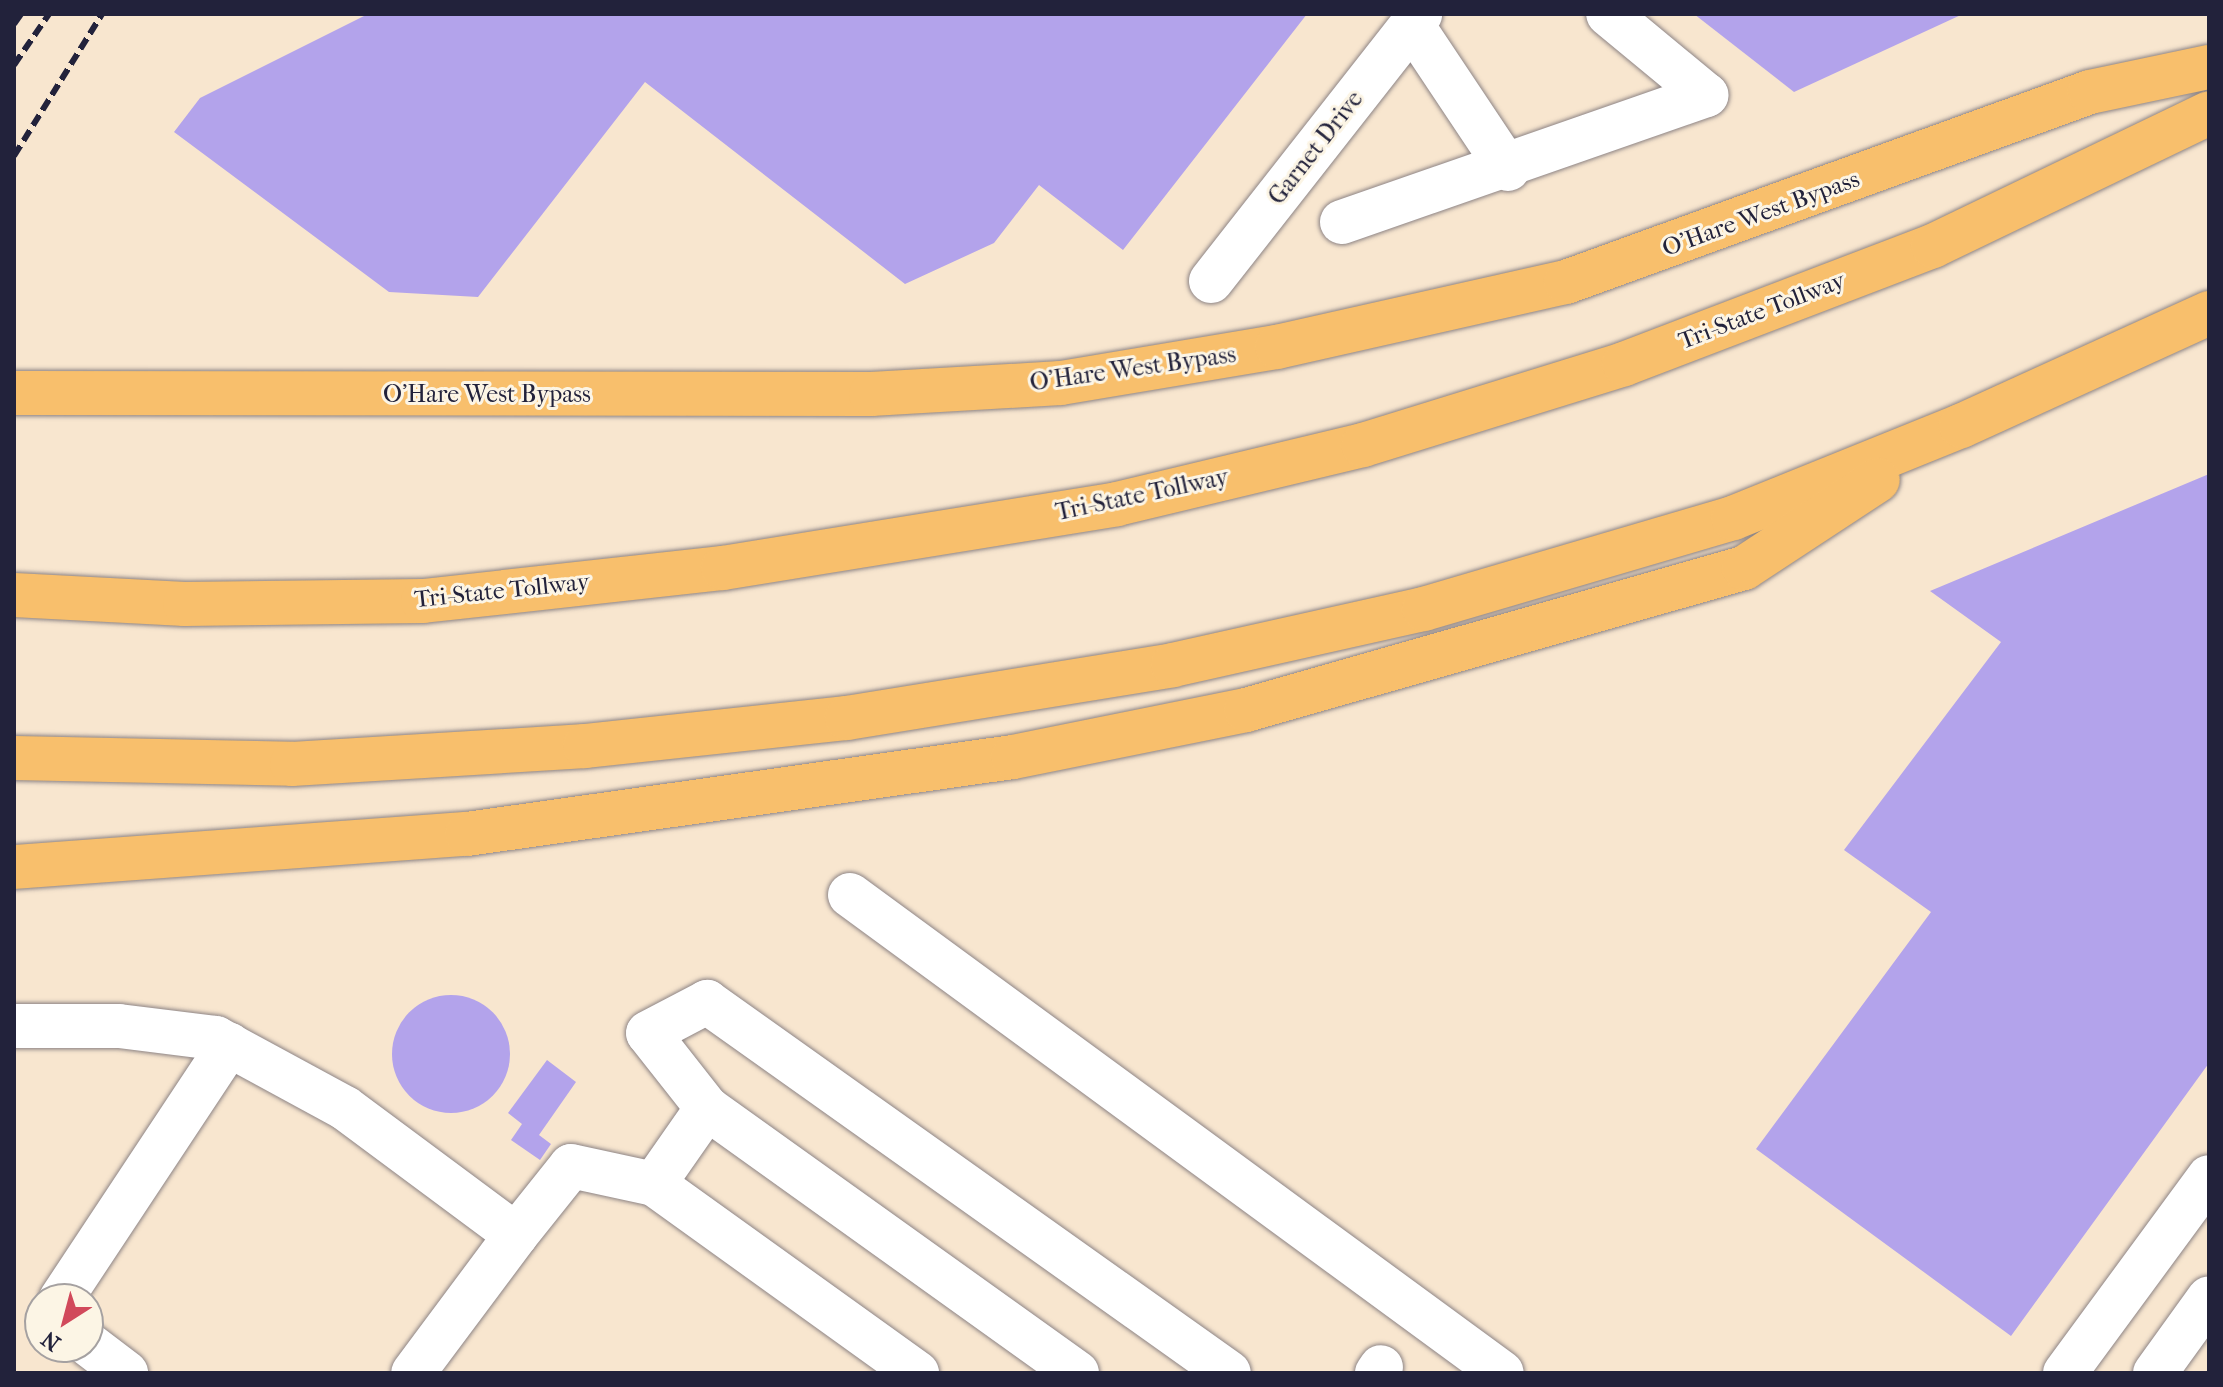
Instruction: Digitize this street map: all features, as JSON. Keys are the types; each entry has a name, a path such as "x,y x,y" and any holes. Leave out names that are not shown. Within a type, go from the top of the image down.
{"highway":[{"name":"O'Hare West Bypass","path":"14,393 454,396 871,394 1045,384 1277,347 1566,282 2090,92 2209,67"},
{"name":"Tri-State Tollway","path":"14,595 185,604 423,601 723,568 1117,504 1363,445 1624,364 1933,246 2209,113"},
{"path":"14,758 292,764 585,746 847,718 1173,665 1424,609 1733,518 1961,426 2209,313"},
{"path":"14,867 467,834 1013,757 1246,710 1744,568 1961,426"}],"street":[{"path":"1342,222 1508,169 1706,95 1608,14"},
{"path":"1416,19 1508,169"},
{"name":"Garnet Drive","path":"1211,281 1416,19"},
{"path":"850,895 1502,1373"},
{"path":"1077,1373 707,1108 648,1033 707,1002 1229,1373"},
{"path":"14,1026 119,1026 229,1045 345,1108 516,1235"},
{"path":"72,1283 229,1045"},
{"path":"654,1184 707,1108"},
{"path":"413,1373 571,1166 654,1184 917,1373"},
{"path":"2065,1373 2209,1177"},
{"path":"2155,1373 2209,1298"},
{"path":"104,1356 126,1373"}],"building":[{"path":"368,14 1307,14 1123,250 1039,185 994,243 905,284 645,82 478,297 389,292 174,132 200,98"},
{"path":"1694,14 1963,14 1794,92"},
{"path":"2209,474 2209,1063 2011,1336 1756,1149 1931,912 1844,850 2001,642 1930,591"},
{"path":"451,995 473,1000 493,1012 505,1032 510,1054 505,1076 493,1096 473,1108 451,1113 429,1108 409,1096 397,1076 392,1054 397,1032 409,1012 429,1000"},
{"path":"547,1060 576,1082 539,1135 551,1144 540,1160 511,1140 522,1124 508,1113"}],"railway":[{"path":"14,24 21,14"},
{"path":"14,65 49,14"},
{"path":"14,156 102,14"}]}
